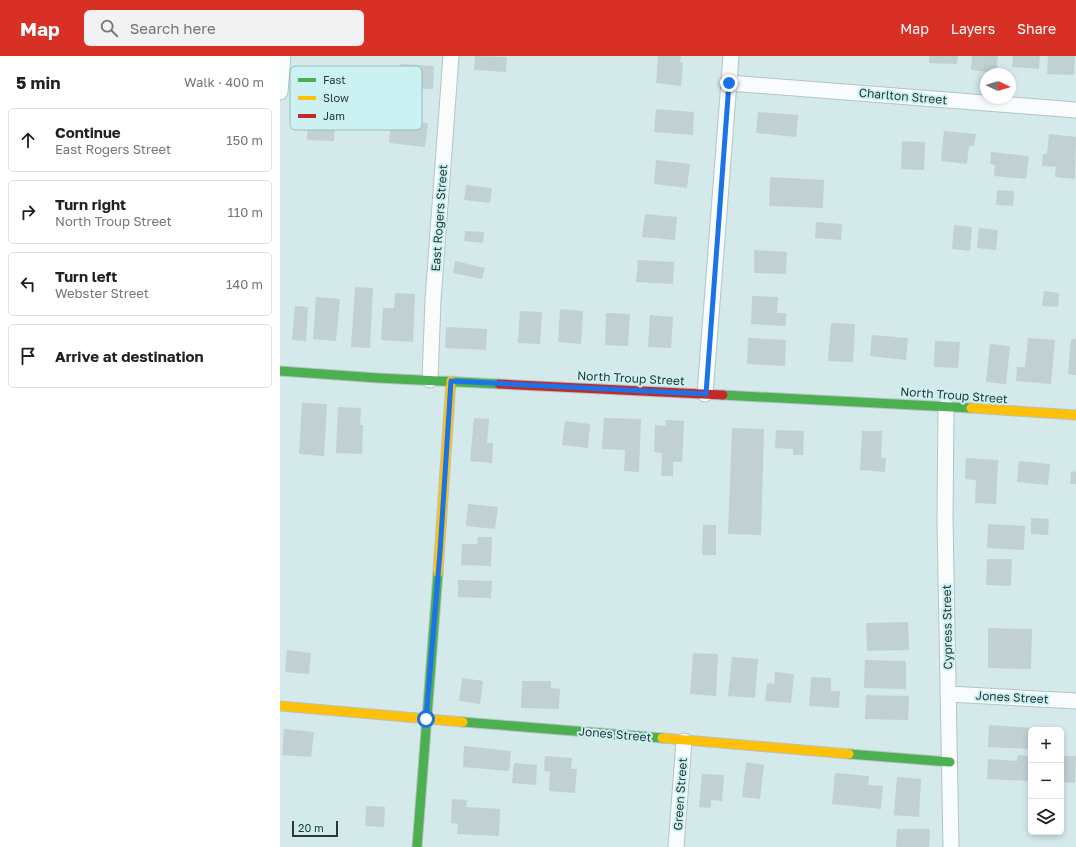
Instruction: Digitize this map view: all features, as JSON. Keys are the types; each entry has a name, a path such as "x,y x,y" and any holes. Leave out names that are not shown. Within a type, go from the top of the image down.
{"street":[{"path":"280,92 283,56"},
{"name":"East Rogers Street","path":"430,380 434,292 451,56"},
{"path":"706,394 731,56"},
{"name":"Charlton Street","path":"729,83 1076,110"},
{"name":"North Troup Street","path":"280,371 946,406 1076,415"},
{"path":"417,847 440,552 451,381"},
{"name":"Cypress Street","path":"946,406 945,520 951,847"},
{"name":"Jones Street","path":"948,694 1076,700"},
{"name":"Jones Street","path":"280,706 950,762"},
{"name":"Green Street","path":"676,847 684,740"}],"building":[{"path":"475,56 507,57 506,72 474,70"},
{"path":"658,56 681,56 680,62 683,63 681,86 656,83"},
{"path":"929,56 958,56 957,64 929,63"},
{"path":"972,56 998,56 997,68 980,68 980,71 971,70"},
{"path":"1013,56 1040,56 1039,69 1012,67"},
{"path":"1048,56 1075,56 1074,75 1047,74"},
{"path":"400,64 434,66 433,89 422,89 422,66 400,66"},
{"path":"656,109 694,112 693,135 654,132"},
{"path":"758,112 798,115 796,137 756,133"},
{"path":"422,123 428,123 425,147 389,143 390,130 422,130"},
{"path":"307,130 335,130 334,141 307,140"},
{"path":"944,131 976,134 974,146 969,146 967,164 941,161"},
{"path":"1049,134 1076,137 1075,179 1055,177 1056,167 1042,166 1043,154 1047,154"},
{"path":"902,141 925,142 924,170 901,169"},
{"path":"991,152 1029,156 1026,179 994,176 995,165 990,164"},
{"path":"656,160 690,164 687,188 654,184"},
{"path":"770,177 824,180 823,208 769,206"},
{"path":"466,185 492,188 490,203 464,200"},
{"path":"997,190 1014,191 1013,206 996,205"},
{"path":"645,214 677,217 675,240 642,237"},
{"path":"816,222 842,224 841,240 815,238"},
{"path":"954,225 972,227 970,251 952,249"},
{"path":"979,228 998,230 996,250 977,248"},
{"path":"465,231 484,232 483,243 464,241"},
{"path":"754,250 787,252 786,274 754,273"},
{"path":"638,260 674,262 673,284 636,282"},
{"path":"455,261 485,268 482,279 453,273"},
{"path":"355,287 373,288 370,348 351,347"},
{"path":"1044,291 1059,293 1058,307 1042,306"},
{"path":"395,293 415,294 413,342 381,340 383,308 394,308"},
{"path":"752,296 778,297 777,313 786,313 786,326 751,324"},
{"path":"316,297 340,299 336,341 313,339"},
{"path":"295,306 308,307 306,341 292,340"},
{"path":"560,309 583,311 581,344 558,342"},
{"path":"520,311 542,312 540,344 518,343"},
{"path":"606,313 630,314 628,346 605,345"},
{"path":"650,315 673,317 671,348 648,347"},
{"path":"831,323 855,324 853,362 828,361"},
{"path":"446,327 487,329 486,350 445,348"},
{"path":"872,335 908,338 906,360 870,356"},
{"path":"748,338 786,340 785,366 747,364"},
{"path":"1028,338 1055,340 1051,384 1016,381 1017,367 1025,367"},
{"path":"1071,339 1076,339 1076,375 1068,374"},
{"path":"935,341 960,342 958,368 934,367"},
{"path":"990,344 1010,346 1006,384 986,382"},
{"path":"302,403 327,404 324,456 299,454"},
{"path":"338,407 361,408 360,425 363,425 362,454 336,453"},
{"path":"474,418 489,419 487,443 493,443 492,463 470,461"},
{"path":"604,418 641,419 639,472 624,471 625,450 602,449"},
{"path":"666,420 684,421 682,462 673,462 673,476 661,476 662,453 654,452 655,425 666,426"},
{"path":"565,421 590,424 588,448 562,445"},
{"path":"732,428 764,429 761,535 728,534"},
{"path":"776,430 804,431 803,455 793,455 793,449 775,448"},
{"path":"862,431 882,431 881,458 886,458 885,472 860,470"},
{"path":"966,458 998,460 996,504 975,503 976,480 965,479"},
{"path":"1019,461 1050,464 1048,485 1017,482"},
{"path":"1071,471 1076,472 1076,484 1070,484"},
{"path":"468,504 498,507 495,529 466,526"},
{"path":"1031,518 1049,519 1048,535 1031,534"},
{"path":"988,524 1025,526 1024,550 987,548"},
{"path":"703,525 716,525 716,555 702,555"},
{"path":"478,537 492,537 491,566 461,565 462,544 477,544"},
{"path":"987,559 1012,559 1011,586 986,585"},
{"path":"458,580 492,581 491,598 458,597"},
{"path":"908,622 909,650 867,651 866,623"},
{"path":"988,628 1032,629 1031,669 988,668"},
{"path":"287,650 311,653 309,674 285,672"},
{"path":"693,653 718,654 716,696 690,694"},
{"path":"732,657 758,659 755,698 728,696"},
{"path":"865,660 906,661 906,689 864,688"},
{"path":"775,672 794,674 791,703 765,701 767,683 774,684"},
{"path":"811,677 831,678 831,691 840,691 839,708 809,706"},
{"path":"462,678 483,681 480,704 459,701"},
{"path":"522,681 551,681 551,688 560,689 559,709 521,708"},
{"path":"866,695 909,696 908,720 865,719"},
{"path":"989,725 1028,728 1028,749 988,747"},
{"path":"284,729 314,732 311,757 282,755"},
{"path":"464,746 511,751 509,771 463,767"},
{"path":"1018,755 1028,756 1028,781 987,779 988,759 1017,761"},
{"path":"545,756 572,758 571,769 577,769 575,793 549,791 550,772 544,771"},
{"path":"1064,756 1076,756 1075,783 1064,782"},
{"path":"746,762 764,765 760,799 742,797"},
{"path":"514,763 537,765 536,785 512,783"},
{"path":"835,773 869,776 868,785 883,786 881,809 832,804"},
{"path":"702,774 724,775 722,801 711,800 711,808 699,807"},
{"path":"897,777 921,779 919,817 894,815"},
{"path":"452,799 467,800 466,807 500,809 499,836 457,834 458,824 451,823"},
{"path":"366,806 385,807 384,827 365,826"},
{"path":"897,829 930,829 929,847 896,847"}],"traffic: fast":[{"path":"280,371 499,384"},
{"path":"723,395 971,408"},
{"path":"417,847 438,573"},
{"path":"463,722 662,738"},
{"path":"849,754 950,762"}],"traffic: slow":[{"path":"438,573 451,381"},
{"path":"971,408 1076,415"},
{"path":"280,706 463,722"},
{"path":"662,738 849,754"}],"traffic: jam":[{"path":"499,384 723,395"}],"route":[{"path":"426,719 440,552 451,381 706,394 729,83"}]}
